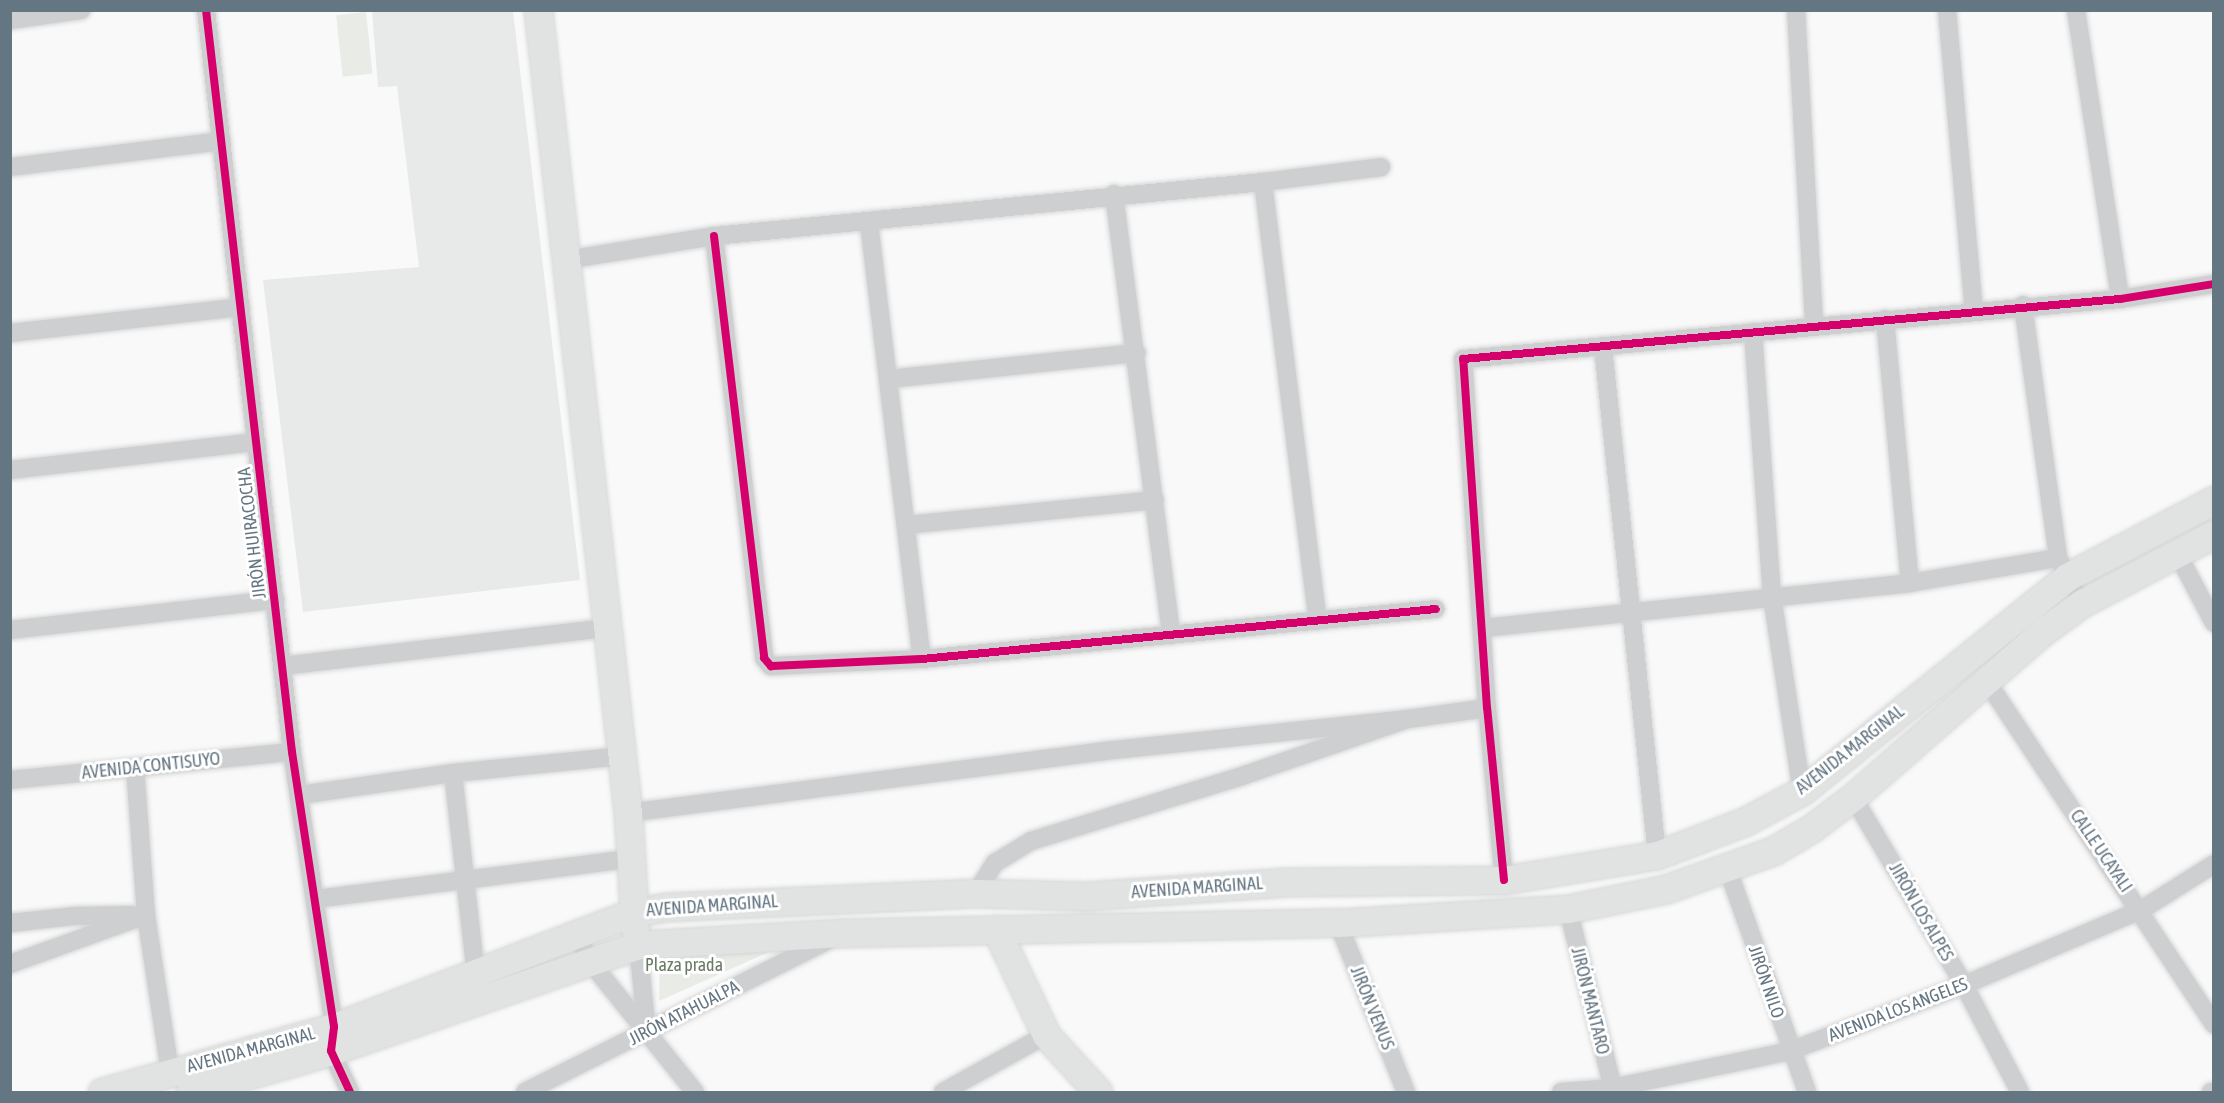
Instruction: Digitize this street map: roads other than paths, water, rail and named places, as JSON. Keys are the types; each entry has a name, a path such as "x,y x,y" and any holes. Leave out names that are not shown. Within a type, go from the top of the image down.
{"main road":[{"path":"538,10 622,756 628,813 632,913 638,945"},
{"name":"AVENIDA MARGINAL","path":"102,1092 171,1072 333,1039 536,948 632,913 666,907 976,893 1086,896 1284,882 1504,880 1657,855 1744,822 1802,791 2063,568 2214,500"},
{"name":"AVENIDA MARGINAL","path":"190,1092 333,1039 638,945 842,933 996,928 1338,923 1568,909 1666,889 1728,870 1773,851 1853,797 1986,680 2082,603 2214,534"},
{"path":"996,928 1046,1035 1098,1092"}],"street":[{"path":"10,20 81,10"},
{"name":"JIRÓN HUIRACOCHA","path":"206,10 292,752 316,899 333,1039 350,1092"},
{"path":"1796,10 1814,326"},
{"path":"1947,10 1974,310"},
{"path":"2076,10 2120,299"},
{"path":"10,167 221,141"},
{"path":"566,260 714,236 869,223 1114,194 1263,182 1381,166"},
{"path":"1263,182 1318,621"},
{"path":"1114,194 1137,353 1171,635"},
{"path":"869,223 922,659"},
{"path":"714,236 764,658 771,666 784,669 922,659 1436,609"},
{"path":"1504,880 1487,708 1463,359 2023,305 2120,299 2214,284"},
{"path":"2023,305 2063,568 2082,603"},
{"path":"10,333 241,307"},
{"path":"1885,319 1910,583"},
{"path":"1753,332 1772,596 1802,791"},
{"path":"1603,347 1657,855"},
{"path":"888,379 1137,353"},
{"path":"10,471 256,442"},
{"path":"906,525 1155,500"},
{"path":"2177,553 2214,623"},
{"path":"1483,628 1772,596 2063,568"},
{"path":"10,630 275,600"},
{"path":"283,666 607,628"},
{"name":"CALLE UCAYALI","path":"1986,680 2141,910 2214,1024"},
{"path":"628,813 1104,751 1408,719 1487,708"},
{"path":"976,893 995,863 1030,841 1242,776 1408,719"},
{"name":"AVENIDA CONTISUYO","path":"10,780 292,752"},
{"path":"300,795 453,773 622,756"},
{"path":"135,768 146,915 171,1072"},
{"path":"453,773 476,976"},
{"name":"JIRÓN LOS ALPES","path":"1853,797 1964,985 2020,1092"},
{"path":"316,899 465,882 630,859"},
{"name":"AVENIDA LOS ANGELES","path":"1561,1092 1613,1090 1790,1051 1964,985 2141,910 2214,864"},
{"name":"JIRÓN NILO","path":"1728,870 1790,1051 1808,1092"},
{"name":"JIRÓN MANTARO","path":"1568,909 1613,1090"},
{"path":"10,923 74,916 146,915"},
{"path":"10,964 146,915"},
{"name":"JIRÓN VENUS","path":"1338,923 1406,1092"},
{"name":"JIRÓN ATAHUALPA","path":"525,1092 842,933"},
{"path":"578,934 588,959 695,1092"},
{"path":"638,945 647,1032"},
{"path":"944,1092 1046,1035"}],"park label":[{"name":"Plaza prada","path":"684,965"}]}
